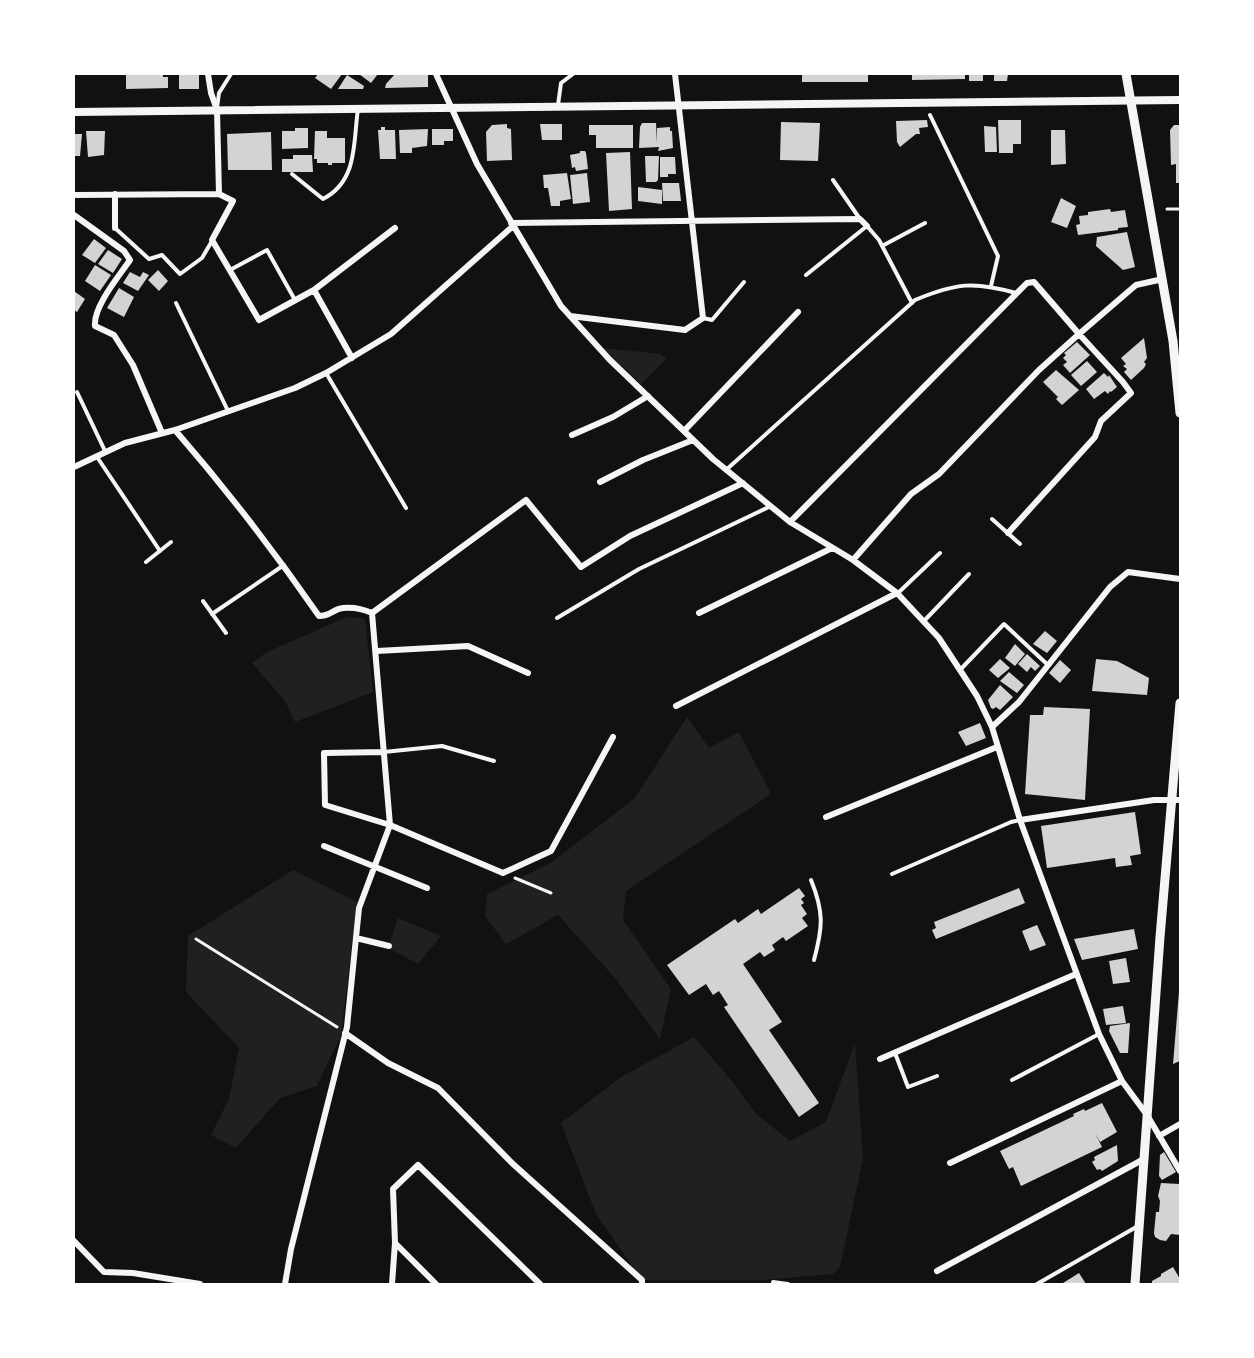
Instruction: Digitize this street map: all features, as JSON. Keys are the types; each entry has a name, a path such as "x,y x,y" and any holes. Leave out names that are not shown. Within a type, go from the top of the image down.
{"main road":[{"path":"1126,74 1173,341 1180,413"},
{"path":"1135,1284 1147,1115 1176,800 1180,703"}],"street":[{"path":"208,74 217,110 219,194"},
{"path":"436,74 477,164 561,306 609,359 726,470 790,522 853,560 897,593 939,638 977,696 992,728 1020,820 1099,1034 1122,1081 1147,1115 1180,1171"},
{"path":"570,316 685,330 703,318 675,74"},
{"path":"74,112 1180,100"},
{"path":"115,194 115,228"},
{"path":"74,195 219,194 233,201 212,240 259,320 314,290 395,228"},
{"path":"74,215 124,251 130,260 103,301 94,320 95,326 114,335 133,365 162,434"},
{"path":"74,467 125,442 162,434 228,412 295,388 326,373 391,334 512,224 860,219 867,226"},
{"path":"853,560 911,495 939,474 1039,370 1136,285 1163,279"},
{"path":"790,522 1027,283 1035,282 1131,393 1101,421 1095,437 1008,533"},
{"path":"314,290 352,358"},
{"path":"684,431 798,312"},
{"path":"572,435 613,417 648,396"},
{"path":"175,430 225,487 320,616 328,616 341,608 362,609 372,613"},
{"path":"600,482 643,460 693,440"},
{"path":"372,613 526,500 581,567 630,536 742,483"},
{"path":"699,613 832,548"},
{"path":"992,728 1020,702 1110,587 1128,572 1180,579"},
{"path":"676,706 897,593"},
{"path":"285,1284 291,1249 345,1033 359,908 390,825 372,613"},
{"path":"377,651 468,646 528,673"},
{"path":"384,752 324,753 325,805 390,825 502,873 551,851 613,737"},
{"path":"826,818 997,747"},
{"path":"1020,820 1154,800 1176,800"},
{"path":"324,846 427,888"},
{"path":"356,938 389,946"},
{"path":"880,1059 1076,974"},
{"path":"345,1033 388,1063 438,1088 513,1164 642,1280 642,1284"},
{"path":"950,1163 1122,1081"},
{"path":"1159,1136 1180,1124"},
{"path":"937,1271 1144,1159"},
{"path":"392,1284 395,1243 393,1189 418,1166 540,1284"},
{"path":"74,1241 104,1272 133,1273 198,1284"},
{"path":"395,1243 436,1284"}],"lane":[{"path":"217,110 219,93 231,74"},
{"path":"557,107 561,83 573,74"},
{"path":"292,174 323,199 332,195 347,178 358,109"},
{"path":"930,115 998,256 991,286"},
{"path":"833,180 860,219"},
{"path":"882,246 925,223"},
{"path":"806,274 867,226 882,246 912,303"},
{"path":"115,228 149,259 162,255 180,274 201,258 212,240"},
{"path":"230,270 267,250 295,300"},
{"path":"703,318 712,320 744,282"},
{"path":"726,470 912,303 941,289 967,284 991,286 1017,293"},
{"path":"176,303 228,412"},
{"path":"326,373 406,508"},
{"path":"77,392 105,451"},
{"path":"96,455 160,551"},
{"path":"557,618 639,569 771,506"},
{"path":"992,519 1020,544"},
{"path":"146,562 171,542"},
{"path":"897,593 940,553"},
{"path":"212,614 284,565"},
{"path":"924,621 969,574"},
{"path":"203,601 226,633"},
{"path":"959,670 1004,624 1048,665"},
{"path":"384,752 442,746 495,761"},
{"path":"892,874 1020,820"},
{"path":"811,880 819,901 822,919 822,933 814,960"},
{"path":"1012,1080 1099,1034"},
{"path":"894,1052 908,1087 937,1076"},
{"path":"1037,1284 1140,1224"},
{"path":"773,1284 773,1282 788,1284"}],"path":[{"path":"1167,209 1180,209"},
{"path":"502,873 551,893"},
{"path":"196,939 345,1033"}],"shaded area":[{"path":"603,348 661,354 666,359 641,384"},
{"path":"347,617 365,619 373,692 295,722 285,701 252,663 267,652"},
{"path":"687,717 709,748 739,732 771,794 626,891 623,920 671,989 660,1039 615,978 558,915 506,944 485,916 487,894 552,862 635,798"},
{"path":"293,870 357,902 341,1035 317,1086 280,1098 236,1148 211,1135 229,1099 239,1048 186,992 188,936"},
{"path":"398,918 441,936 418,964 388,948"},
{"path":"694,1037 732,1081 756,1114 790,1141 826,1122 855,1043 863,1159 840,1267 833,1274 762,1280 642,1280 596,1214 561,1123 621,1077"}],"building":[{"path":"126,74 163,74 163,77 168,77 168,88 126,89"},
{"path":"179,74 199,74 199,89 179,89"},
{"path":"318,74 342,74 331,89 315,78"},
{"path":"359,74 378,74 371,83"},
{"path":"395,74 428,74 428,87 385,88"},
{"path":"802,74 868,74 868,82 802,82"},
{"path":"912,74 965,74 965,79 912,80"},
{"path":"969,74 983,74 983,81 969,81"},
{"path":"994,74 1008,74 1007,81 994,81"},
{"path":"347,75 364,86 363,89 338,89"},
{"path":"927,120 928,127 919,128 920,134 916,134 900,147 897,142 896,121"},
{"path":"998,120 1021,120 1021,144 1013,144 1013,153 999,153"},
{"path":"781,122 820,123 818,161 780,160"},
{"path":"642,123 656,123 657,144 657,128 670,127 673,148 658,151 659,147 639,148"},
{"path":"507,124 507,128 511,129 512,160 487,161 486,132 492,125"},
{"path":"540,124 562,124 562,140 542,140"},
{"path":"589,125 633,125 633,148 596,148 596,135 589,135"},
{"path":"1174,125 1180,125 1180,183 1176,183 1176,164 1171,165 1170,130"},
{"path":"984,126 996,127 997,152 985,152"},
{"path":"381,127 385,127 385,130 395,130 396,159 380,159 378,130 381,130"},
{"path":"295,128 308,128 308,148 282,149 282,131 295,131"},
{"path":"428,129 427,146 412,148 412,153 400,153 399,130"},
{"path":"432,129 453,129 453,141 444,141 444,145 432,145"},
{"path":"1051,130 1065,130 1066,164 1051,165"},
{"path":"86,131 105,131 104,155 88,157"},
{"path":"315,131 327,131 327,138 345,138 345,163 328,165 328,163 317,163 317,159 314,159"},
{"path":"271,132 272,170 228,170 227,134"},
{"path":"74,134 82,134 80,156 74,156"},
{"path":"580,151 586,153 588,169 576,171 575,167 572,168 570,155 580,153"},
{"path":"630,152 632,209 609,211 606,153"},
{"path":"293,155 312,155 313,172 282,172 282,159 293,159"},
{"path":"645,156 659,156 656,182 646,182"},
{"path":"660,157 675,157 676,174 660,177"},
{"path":"567,173 571,199 560,201 560,206 551,206 548,188 544,188 543,175"},
{"path":"587,173 590,202 573,204 570,175"},
{"path":"662,183 679,183 681,201 663,201"},
{"path":"638,187 662,190 662,204 638,201"},
{"path":"1061,198 1076,206 1067,228 1051,222"},
{"path":"1110,209 1111,212 1125,210 1128,227 1078,235 1076,225 1080,224 1079,216 1088,215 1088,212"},
{"path":"1127,232 1135,267 1123,270 1096,246 1097,237"},
{"path":"94,239 106,248 95,263 82,255"},
{"path":"108,250 122,259 113,273 98,264"},
{"path":"95,265 111,275 100,291 85,281"},
{"path":"158,270 168,281 159,291 148,280"},
{"path":"130,272 140,277 143,272 149,275 138,291 123,283"},
{"path":"119,288 134,297 124,317 107,308"},
{"path":"74,291 85,299 77,312 74,310"},
{"path":"1144,338 1147,358 1144,362 1146,364 1131,380 1124,372 1127,369 1123,366 1126,364 1121,358"},
{"path":"1077,342 1090,355 1070,373 1063,365 1067,362 1063,358 1066,355 1064,353"},
{"path":"1087,361 1097,372 1081,386 1071,375"},
{"path":"1056,370 1079,390 1062,405 1056,399 1058,397 1043,382"},
{"path":"1104,373 1108,377 1109,375 1117,387 1108,394 1105,391 1094,399 1086,389"},
{"path":"1045,631 1057,641 1047,653 1033,644"},
{"path":"1015,644 1025,654 1015,666 1005,658"},
{"path":"1027,654 1040,666 1035,671 1031,667 1027,672 1018,664"},
{"path":"1000,659 1010,668 998,678 989,670"},
{"path":"1096,659 1117,661 1149,678 1147,695 1092,691"},
{"path":"1060,660 1071,670 1060,683 1049,673"},
{"path":"1009,672 1024,685 1017,693 1000,681"},
{"path":"1000,685 1013,697 1000,710 996,707 993,709 988,700"},
{"path":"1044,707 1090,709 1085,800 1025,794 1030,715 1043,715"},
{"path":"980,723 986,738 966,746 958,732"},
{"path":"1135,812 1141,854 1130,856 1132,865 1116,867 1115,858 1047,868 1041,826"},
{"path":"799,888 805,896 801,899 804,903 801,905 807,914 802,918 808,926 786,941 783,937 772,945 775,950 764,957 760,952 743,964 782,1022 769,1030 819,1103 799,1117 724,1007 728,1005 719,991 713,995 706,984 689,995 667,965 735,919 738,923 758,909 761,914"},
{"path":"1019,888 1025,903 936,939 932,930 936,928 934,922"},
{"path":"1037,925 1046,945 1030,951 1022,931"},
{"path":"1134,929 1138,949 1082,960 1074,939"},
{"path":"1126,958 1130,982 1113,984 1109,961"},
{"path":"1179,992 1180,1061 1173,1064"},
{"path":"1123,1006 1126,1023 1106,1025 1103,1009"},
{"path":"1130,1023 1128,1053 1120,1053 1109,1031 1110,1026"},
{"path":"1102,1103 1117,1132 1100,1142 1095,1133 1102,1147 1021,1186 1013,1167 1009,1169 1000,1151 1074,1116 1073,1114"},
{"path":"1117,1145 1118,1161 1102,1171 1097,1170 1092,1162 1095,1160 1094,1157"},
{"path":"1164,1152 1176,1172 1162,1180 1159,1176 1160,1155"},
{"path":"1161,1183 1180,1184 1180,1235 1171,1234 1166,1241 1155,1237 1154,1233 1156,1212 1159,1212 1158,1196"},
{"path":"1173,1267 1180,1279 1180,1284 1152,1284 1152,1281"},
{"path":"1079,1273 1086,1284 1063,1283"}]}
